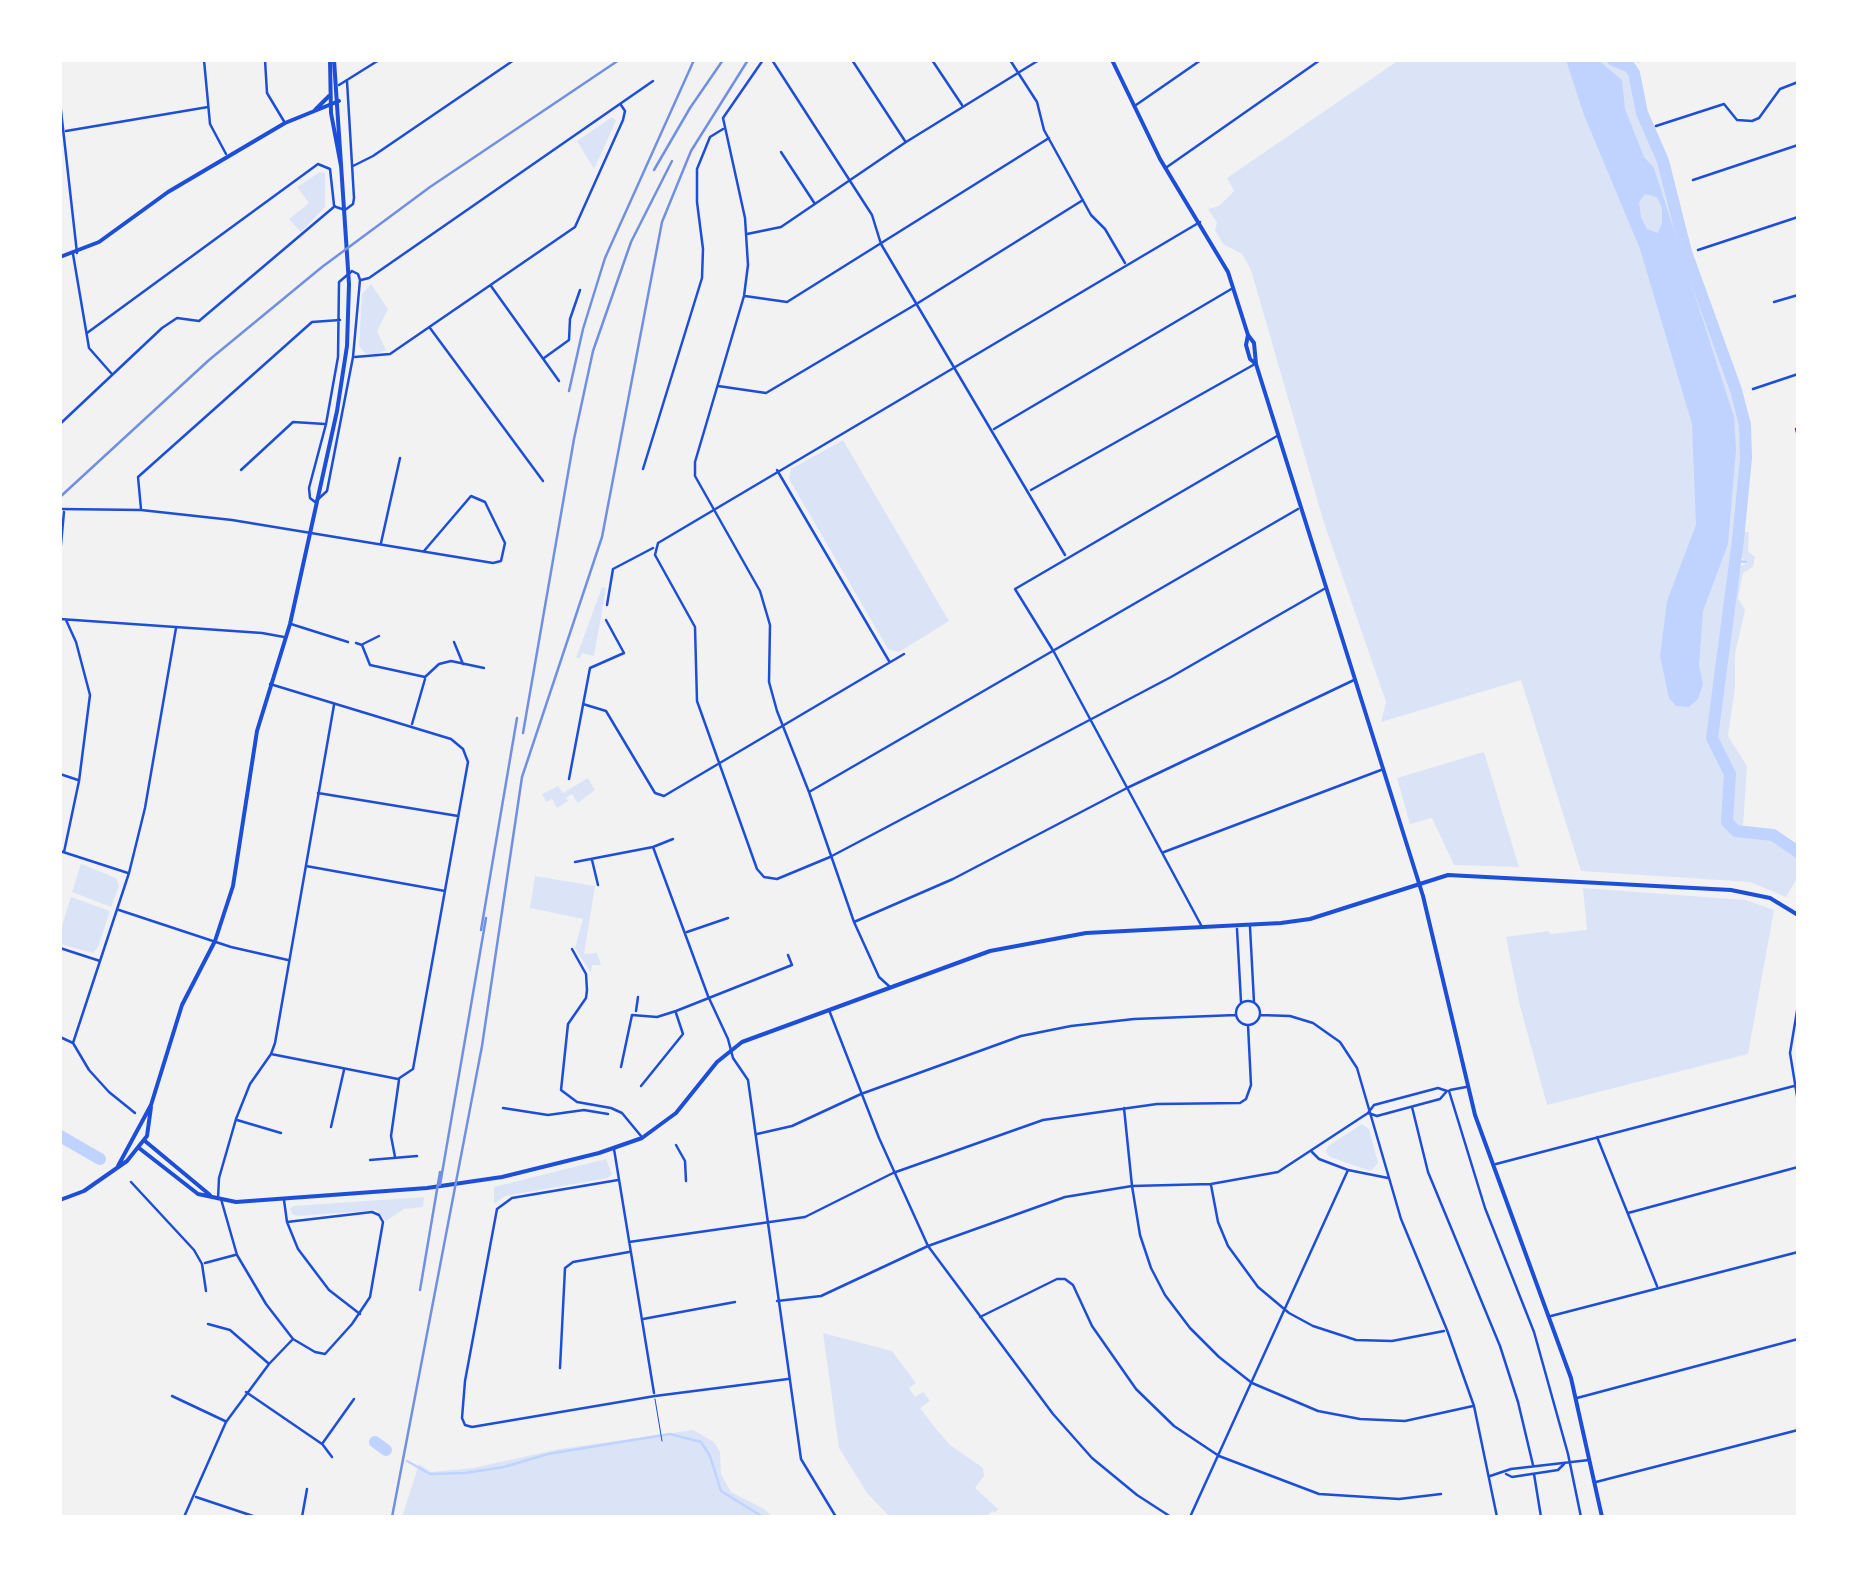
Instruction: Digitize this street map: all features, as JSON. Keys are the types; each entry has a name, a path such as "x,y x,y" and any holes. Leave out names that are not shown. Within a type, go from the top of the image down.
{"main road":[{"path":"118,1166 151,1105 182,1005 215,941 237,871 257,730 290,624 337,410 349,318 339,101 332,60"},
{"path":"332,60 330,95 341,166"},
{"path":"1112,60 1166,168 1234,288 1248,335 1254,342 1256,364 1324,589 1420,885 1468,1086 1492,1165 1551,1316 1576,1398 1602,1517"},
{"path":"317,109 330,95"},
{"path":"60,257 75,254 285,123 339,101"},
{"path":"317,109 332,118"},
{"path":"137,1134 140,1143 218,1199 237,1202 459,1184 535,1170 642,1138 676,1113 732,1048 829,1009 1011,946 1086,933 1310,919 1456,874 1731,890 1760,894 1798,915"},
{"path":"60,1200 84,1191 118,1166 140,1143 152,1117 151,1105"},
{"path":"130,1146 140,1143"}],"street":[{"path":"204,60 212,129 228,157"},
{"path":"264,60 268,93 285,123"},
{"path":"337,85 379,60"},
{"path":"353,166 514,60"},
{"path":"762,60 726,110 724,129 747,234 744,296 694,462 695,476 760,591 768,612 769,682 854,922 879,978 890,987"},
{"path":"772,60 872,215 881,244 1066,556"},
{"path":"852,60 906,142"},
{"path":"932,60 962,106"},
{"path":"1010,60 1037,102 1049,138 1083,200 1126,264"},
{"path":"747,234 780,228 906,142 1039,60"},
{"path":"1134,106 1200,60"},
{"path":"1166,168 1320,60"},
{"path":"335,206 345,210 353,204 347,81"},
{"path":"360,280 369,278 653,82"},
{"path":"1656,126 1724,104 1736,120 1752,121 1759,118 1780,89 1798,82"},
{"path":"60,102 89,348 112,374"},
{"path":"353,357 390,354 575,227 623,120 625,111 621,104"},
{"path":"63,131 208,107"},
{"path":"644,469 702,278 697,169 710,137 724,129"},
{"path":"744,296 787,302 1049,138"},
{"path":"1693,180 1798,144"},
{"path":"781,152 815,204"},
{"path":"87,333 318,164 328,166 331,172 335,206"},
{"path":"717,386 762,394 918,304 1083,200"},
{"path":"60,424 174,319 199,321 335,206"},
{"path":"1698,250 1798,217"},
{"path":"607,605 613,569 655,548 677,530 1200,222"},
{"path":"352,271 360,280 353,357 327,491 315,502 310,498 309,488 326,424 341,320 340,280 352,271"},
{"path":"490,285 559,381"},
{"path":"992,430 1234,288"},
{"path":"544,358 569,340 570,319 580,290"},
{"path":"1774,302 1798,295"},
{"path":"141,510 138,477 312,322 341,320"},
{"path":"429,327 543,481"},
{"path":"1028,491 1256,364"},
{"path":"1754,389 1798,374"},
{"path":"241,470 293,422 326,424"},
{"path":"1796,429 1798,436"},
{"path":"1202,926 1054,652 1015,588 1278,435"},
{"path":"381,543 400,458"},
{"path":"778,470 890,662"},
{"path":"60,555 62,510 141,510 310,532 493,563 503,557 504,540 485,502 471,496 424,551"},
{"path":"810,792 1300,508"},
{"path":"655,548 655,556 695,626 698,701 757,870 764,877 776,878 830,857 1090,720 1324,589"},
{"path":"63,619 262,633 285,638"},
{"path":"63,619 76,642 90,695 79,781 62,852 130,873"},
{"path":"569,779 590,668 624,653 606,620"},
{"path":"290,624 348,642"},
{"path":"72,1043 130,873 176,628"},
{"path":"356,643 362,645 379,636"},
{"path":"454,642 463,664"},
{"path":"362,645 370,665 426,677"},
{"path":"583,704 606,711 659,796 668,795 904,654"},
{"path":"412,726 426,677 440,664 450,661 484,668"},
{"path":"854,922 954,879 1127,788 1356,680"},
{"path":"270,684 451,739 464,749 468,762 414,1069 398,1079 271,1054"},
{"path":"287,1222 372,1212 383,1222 372,1292 360,1314 325,1354 293,1339 266,1304 237,1254 218,1199 220,1172 236,1119 250,1084 271,1054 334,704"},
{"path":"1162,852 1383,769"},
{"path":"60,774 79,781"},
{"path":"316,793 459,816"},
{"path":"575,862 673,839"},
{"path":"652,847 733,1058 748,1080 802,1464 836,1517"},
{"path":"591,858 598,884"},
{"path":"306,866 446,892"},
{"path":"118,909 289,960"},
{"path":"684,933 728,918"},
{"path":"1250,925 1254,1002 1260,1014"},
{"path":"1236,926 1241,1002 1236,1015"},
{"path":"60,948 100,961"},
{"path":"572,949 586,974 587,990 586,998 568,1024 561,1090 576,1102 622,1113 642,1138"},
{"path":"620,1067 629,1018 635,1014 657,1017 676,1012 792,965 788,956"},
{"path":"635,1014 638,997"},
{"path":"1241,1002 1254,1002"},
{"path":"1798,1005 1790,1052 1798,1102"},
{"path":"829,1009 893,1173 928,1246 1092,1458 1137,1496 1171,1517"},
{"path":"641,1086 682,1034 676,1012"},
{"path":"1236,1015 1248,1025 1260,1014"},
{"path":"1260,1014 1302,1018 1332,1034 1357,1068 1401,1220 1474,1406 1497,1517"},
{"path":"756,1134 792,1126 861,1094 982,1049 1052,1029 1134,1019 1236,1015"},
{"path":"629,1242 805,1218 893,1173 1043,1120 1124,1107 1240,1103 1250,1093 1248,1025"},
{"path":"60,1037 72,1043 89,1070 135,1113"},
{"path":"331,1127 344,1068"},
{"path":"395,1158 391,1136 398,1079"},
{"path":"777,1302 821,1296 928,1246 1065,1197 1132,1186 1211,1184 1278,1172 1368,1113 1374,1105 1438,1088 1448,1091 1468,1086"},
{"path":"1492,1165 1794,1086"},
{"path":"1368,1113 1377,1116 1440,1099 1448,1091"},
{"path":"1448,1091 1485,1208 1534,1332 1581,1517"},
{"path":"568,1112 576,1102"},
{"path":"1412,1106 1428,1172 1500,1346 1533,1465"},
{"path":"1124,1107 1140,1235 1164,1295 1199,1338 1252,1383 1318,1412 1360,1420 1405,1420 1474,1406"},
{"path":"503,1108 548,1115 584,1110 608,1114"},
{"path":"236,1119 281,1133"},
{"path":"1597,1137 1658,1288"},
{"path":"676,1144 684,1162 686,1181"},
{"path":"614,1148 654,1396"},
{"path":"1311,1150 1319,1159 1348,1170 1388,1178"},
{"path":"370,1160 417,1156"},
{"path":"1628,1213 1798,1167"},
{"path":"1190,1517 1348,1170"},
{"path":"618,1180 512,1198 497,1210 465,1381 465,1425 790,1378"},
{"path":"131,1182 202,1264 206,1290"},
{"path":"1211,1184 1218,1222 1228,1246 1258,1288 1286,1310 1313,1326 1356,1340 1406,1340 1447,1330"},
{"path":"284,1198 287,1222 298,1249 320,1280 360,1314"},
{"path":"560,1368 564,1268 572,1262 630,1252"},
{"path":"1551,1316 1798,1252"},
{"path":"202,1264 237,1254"},
{"path":"980,1317 1056,1279 1069,1281 1107,1350 1136,1389 1174,1426 1219,1456 1319,1494 1398,1499 1442,1494"},
{"path":"642,1319 735,1302"},
{"path":"208,1324 230,1330 269,1364"},
{"path":"184,1517 226,1422 246,1392 293,1339"},
{"path":"1576,1398 1798,1339"},
{"path":"246,1392 322,1444 332,1457"},
{"path":"172,1396 226,1422"},
{"path":"322,1444 354,1400"},
{"path":"1595,1482 1798,1430"},
{"path":"1489,1476 1534,1474 1590,1460"},
{"path":"1504,1474 1511,1468 1558,1461 1564,1464"},
{"path":"1534,1474 1541,1517"},
{"path":"302,1517 307,1489"},
{"path":"193,1497 256,1517"}],"lane":[{"path":"654,1396 662,1441"}],"shaded area":[{"path":"1399,60 1607,60 1631,69 1634,101 1661,167 1689,275 1735,394 1744,435 1732,577 1711,736 1728,773 1725,822 1733,832 1773,837 1798,854 1798,876 1786,897 1750,882 1581,871 1521,680 1381,722 1386,702 1324,523 1251,270 1242,254 1223,244 1208,209 1219,206 1234,191 1227,178"},
{"path":"612,117 616,121 594,169 577,141"},
{"path":"320,172 325,173 325,207 301,232 289,219 309,203 297,187"},
{"path":"371,284 388,309 377,331 386,350 376,354 365,353 359,346 362,294"},
{"path":"843,440 949,621 899,652 888,649 789,479 791,469"},
{"path":"1743,532 1749,532 1748,551 1755,557 1753,567 1743,573 1738,598 1745,610 1735,654 1728,736 1747,766 1743,828 1734,827 1731,821 1733,769 1716,736 1739,567 1747,563 1741,557"},
{"path":"602,587 606,588 594,656 582,653 576,658"},
{"path":"1484,752 1519,867 1454,865 1432,818 1410,824 1397,778"},
{"path":"588,778 595,790 578,803 572,794 557,808 552,799 546,802 542,794 558,786 563,793"},
{"path":"81,864 116,878 119,886 111,907 72,892"},
{"path":"535,876 595,886 584,954 597,953 601,965 592,965 591,973 575,948 583,919 530,908"},
{"path":"1583,888 1746,900 1774,910 1748,1054 1547,1105 1506,937 1587,930"},
{"path":"71,897 110,911 93,953 60,944"},
{"path":"1362,1124 1369,1129 1378,1163 1371,1171 1330,1157 1326,1152 1328,1146"},
{"path":"606,1159 612,1174 608,1178 505,1196 494,1204 494,1187"},
{"path":"424,1197 423,1207 404,1209 386,1221 376,1210 299,1216 290,1209 293,1206"},
{"path":"823,1333 892,1351 916,1383 909,1388 915,1397 923,1392 930,1401 920,1408 936,1429 950,1445 983,1468 984,1476 975,1488 998,1509 995,1513 992,1511 986,1517 890,1517 867,1493 839,1448"},
{"path":"693,1430 714,1442 720,1452 721,1474 731,1492 773,1517 402,1517 419,1464 431,1472 473,1468 560,1449"}],"water":[{"path":"1566,60 1598,60 1622,80 1625,109 1644,157 1654,168 1734,417 1736,449 1728,544 1703,611 1699,665 1703,684 1698,699 1689,707 1676,706 1669,698 1660,656 1667,601 1696,525 1692,424 1640,249 1584,115","holes":["1645,194 1657,197 1662,208 1658,233 1647,229 1639,202"]}],"waterway":[{"path":"1613,60 1634,73 1642,113 1663,161 1686,252 1745,425 1746,458 1738,540 1712,738 1730,774 1727,822 1736,831 1773,835 1798,852"},
{"path":"1736,561 1746,562"},
{"path":"60,1136 100,1159"},
{"path":"407,1461 430,1474 465,1473 548,1454 670,1434 701,1442 710,1456 721,1491 763,1517"},
{"path":"375,1442 386,1450"}],"railway":[{"path":"60,497 209,360 322,267 430,187 619,60"},
{"path":"569,391 605,258 694,60"},
{"path":"654,170 723,60"},
{"path":"392,1517 482,1046 522,777 602,537 662,222 691,151 748,60"},
{"path":"523,733 593,351 631,242 672,161"},
{"path":"481,930 517,718"},
{"path":"440,1185 486,918"},
{"path":"420,1290 440,1172"}]}
